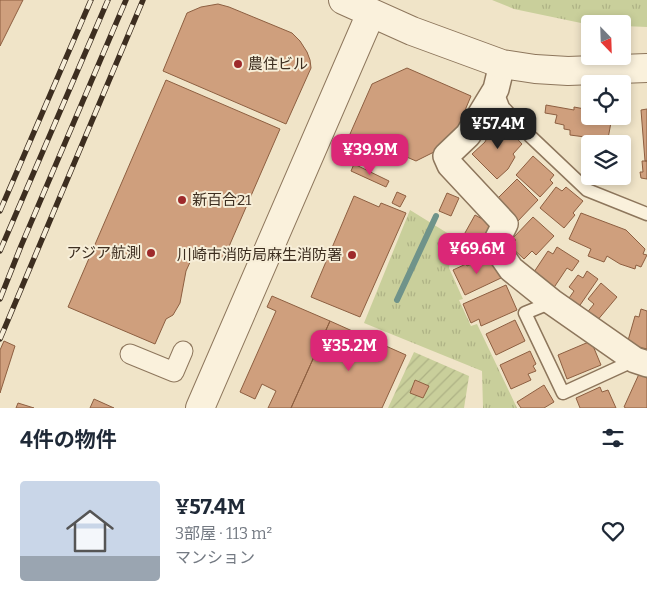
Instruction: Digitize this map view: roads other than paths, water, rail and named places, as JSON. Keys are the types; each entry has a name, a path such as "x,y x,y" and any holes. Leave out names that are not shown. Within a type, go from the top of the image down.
{"street":[{"path":"342,0 412,31 499,76 535,69 647,68"},
{"path":"200,408 371,13"},
{"path":"499,76 468,135 446,156 450,165 505,224 496,242 500,254 512,270 552,302 641,362"},
{"path":"130,354 174,372 183,351"}],"lane":[{"path":"499,76 503,107 530,136 587,190 647,214"},
{"path":"552,302 525,313 563,393 641,362"}],"waterway":[{"path":"397,300 436,216"}],"railway":[{"path":"0,211 91,0"},
{"path":"0,251 108,0"},
{"path":"0,299 126,0"},
{"path":"0,339 143,0"}],"place":[{"name":"農住ビル","path":"238,64"},
{"name":"新百合21","path":"182,200"},
{"name":"アジア航測","path":"151,253"},
{"name":"川崎市消防局麻生消防署","path":"352,255"}]}
